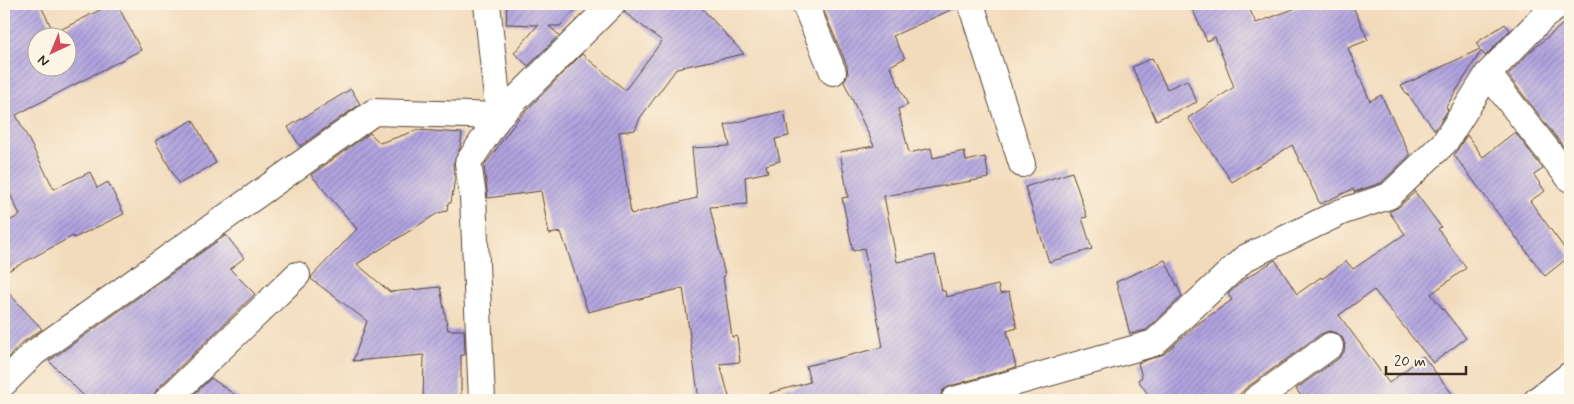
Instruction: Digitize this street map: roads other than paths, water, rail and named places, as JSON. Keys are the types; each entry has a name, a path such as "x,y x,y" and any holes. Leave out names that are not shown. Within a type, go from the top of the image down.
{"street":[{"path":"488,4 499,116"},
{"path":"482,400 473,196 468,163 499,116 594,19 612,4"},
{"path":"805,4 832,72"},
{"path":"971,4 1022,164"},
{"path":"954,400 1154,343 1245,258 1341,212 1389,196 1445,142 1488,74 1543,17 1561,4"},
{"path":"1488,74 1570,179"},
{"path":"4,383 34,353 374,112 499,116"},
{"path":"167,400 297,275"},
{"path":"1255,400 1330,346"},
{"path":"1537,400 1570,375"}]}
